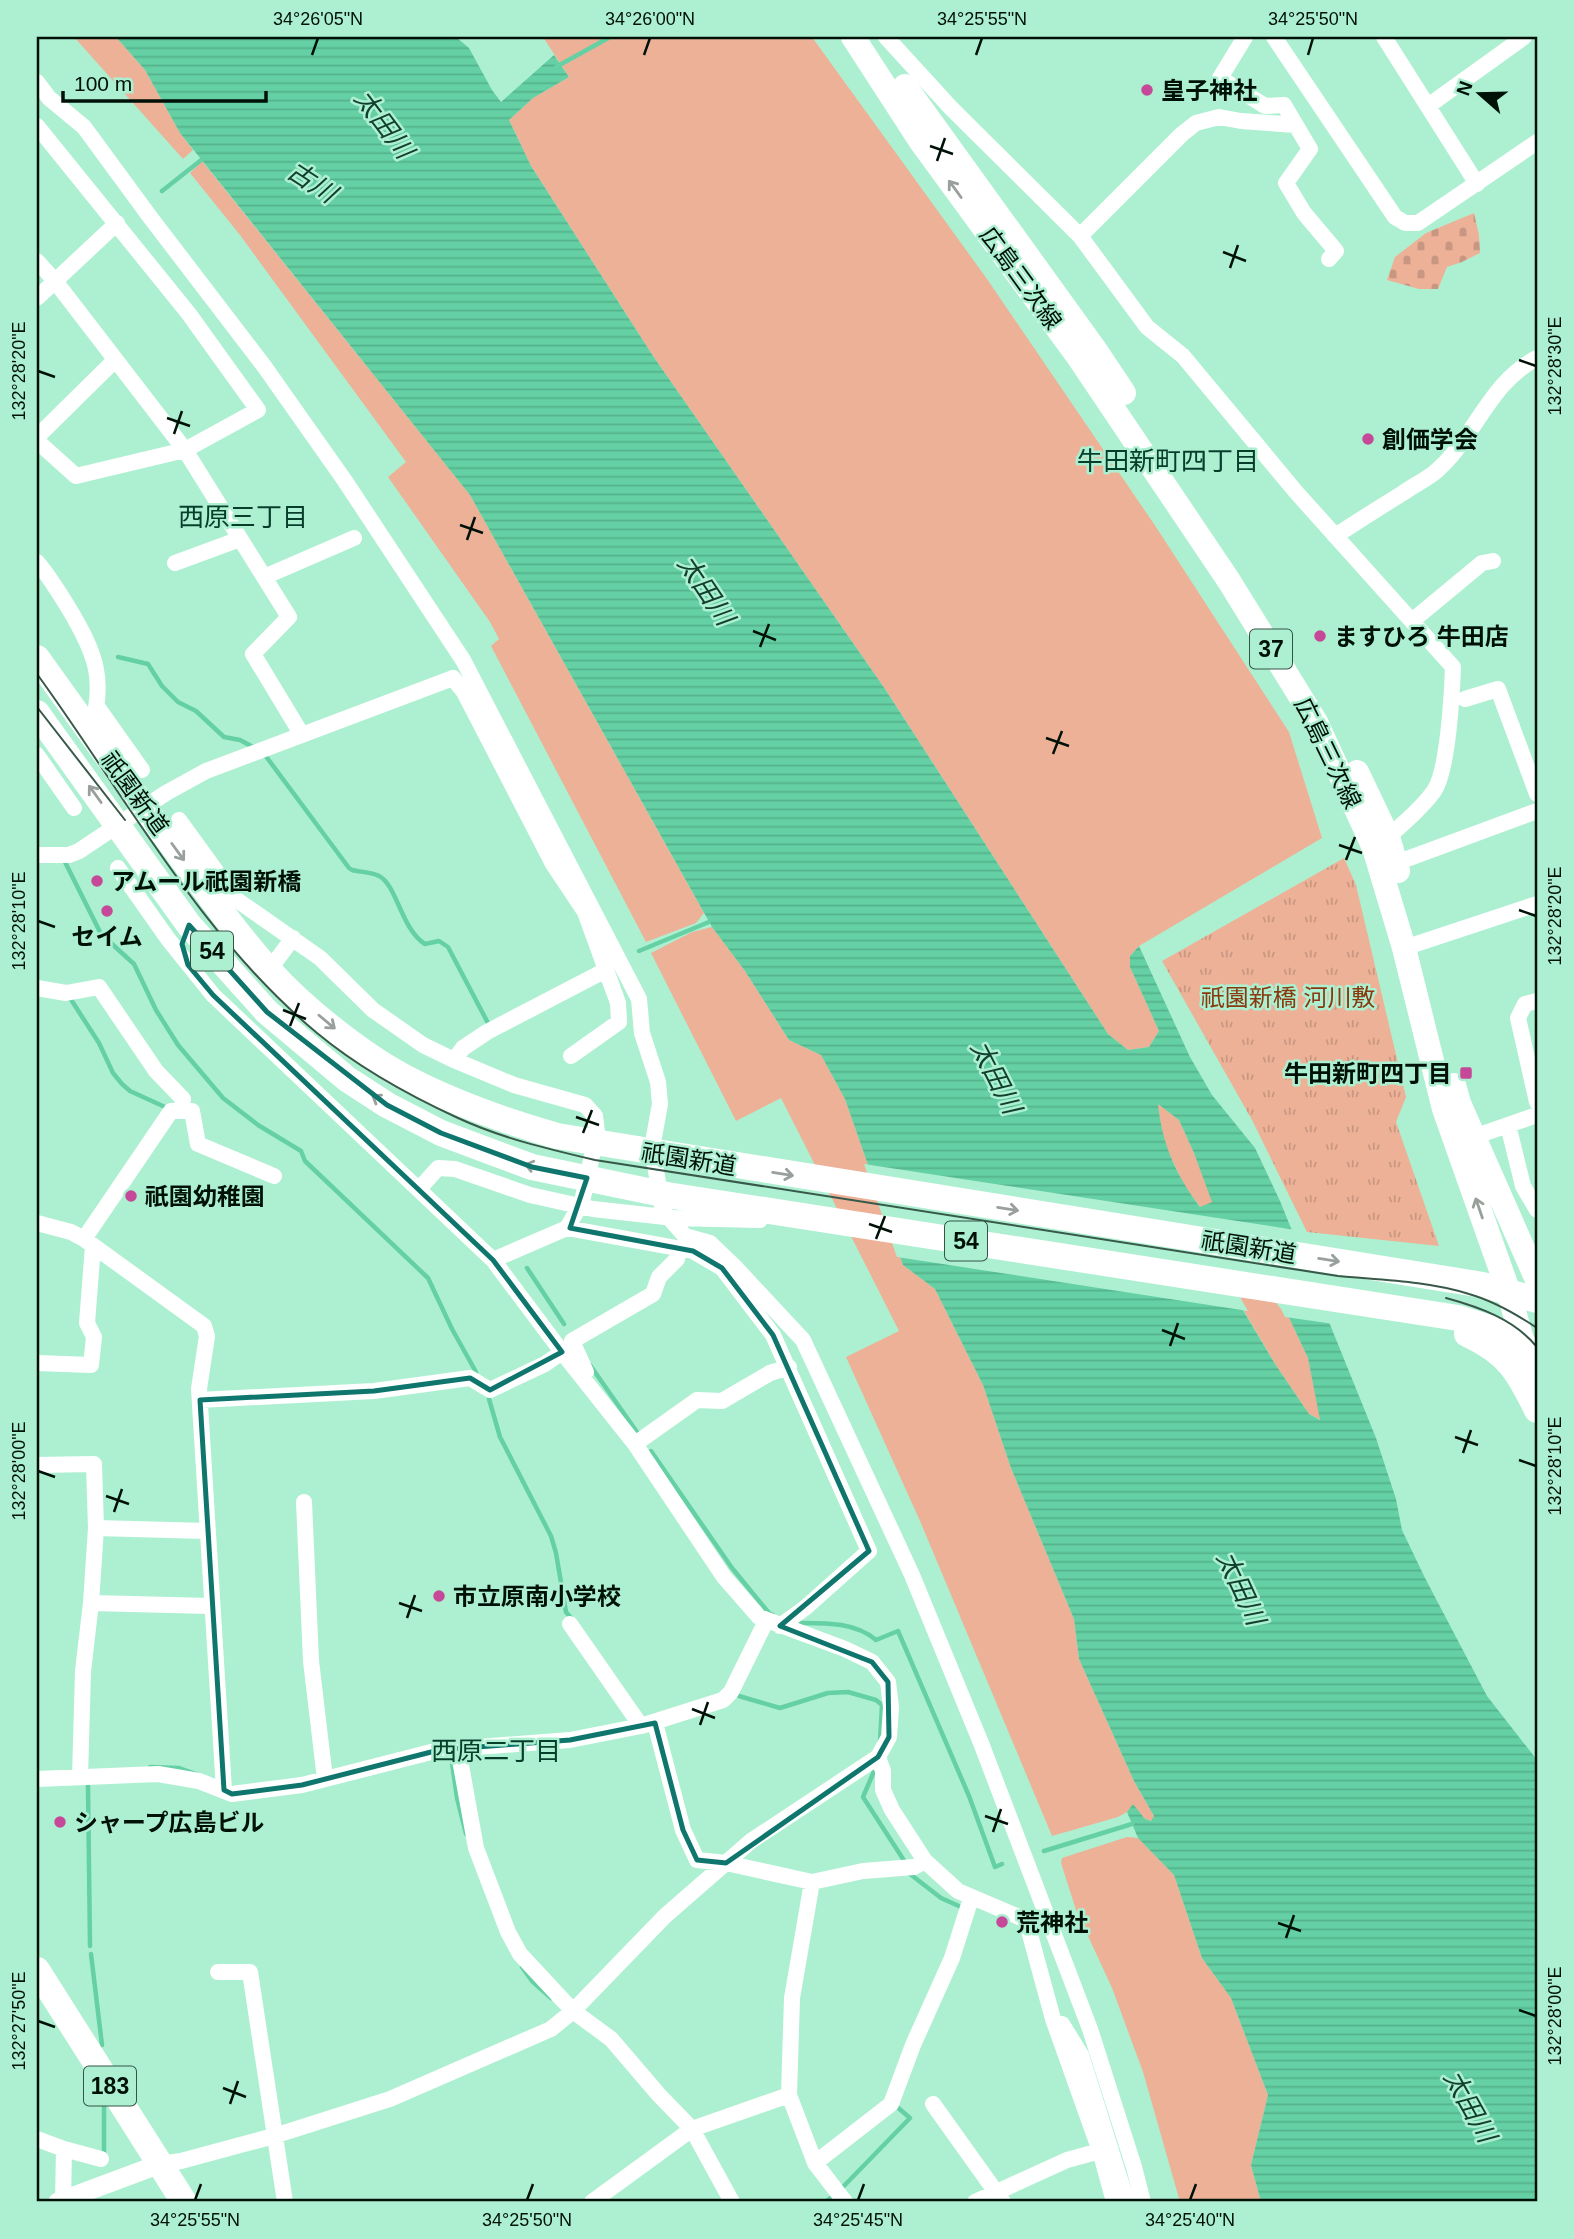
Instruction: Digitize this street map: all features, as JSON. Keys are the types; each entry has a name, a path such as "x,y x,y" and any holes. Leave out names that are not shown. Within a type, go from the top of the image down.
{"highway":[{"name":"祇園新道","path":"37,658 94,720 144,807 221,912 269,970 332,1028 374,1058 404,1077 454,1101 505,1121 557,1136 1482,1282 1537,1300"},
{"name":"祇園新道","path":"37,713 189,925 267,1012 346,1079 441,1133 532,1167 667,1195 1458,1318 1507,1343"},
{"path":"1507,1343 1537,1370"},
{"path":"1507,1343 1514,1367 1537,1410"},
{"name":"183","path":"37,1970 184,2202"}],"main road":[{"name":"広島三次線","path":"853,37 921,142 1079,358 1229,581 1317,722 1381,842 1396,863 1444,1109 1465,1140 1537,1280"},
{"name":"広島三次線","path":"871,37 1094,348 1242,571 1331,718 1381,842 1412,946"},
{"name":"広島三次線","path":"1465,1140 1493,1249 1482,1282 1507,1343"},
{"path":"1507,1343 1537,1320"}],"street":[{"path":"886,37 1080,236 1147,327 1183,356 1296,492 1453,667 1442,773 1435,790 1381,842"},
{"path":"1245,37 1220,78 1265,106 1284,105 1310,149 1286,183 1304,213 1336,251 1329,259"},
{"path":"1274,37 1395,217 1405,223 1418,223 1537,142"},
{"path":"1384,37 1477,184"},
{"path":"1428,106 1524,37"},
{"path":"37,82 49,98 84,127 308,428 463,660 639,999 642,1033 658,1082 660,1104 652,1147 663,1211 685,1236 710,1243 736,1266 803,1340 912,1576 981,1743 1090,2029 1143,2202"},
{"path":"914,100 931,101 991,160 1003,160"},
{"path":"37,101 84,127"},
{"path":"1080,236 1196,123 1219,117 1296,125"},
{"path":"37,126 189,314 258,410 185,450 76,477 37,439 115,360"},
{"path":"37,299 117,223"},
{"path":"37,261 185,450 289,617 253,654 302,735"},
{"path":"1335,536 1435,472 1475,427 1488,402 1500,387 1524,365 1537,358"},
{"path":"264,577 355,538"},
{"path":"175,563 240,539"},
{"path":"1412,621 1482,563 1493,561"},
{"path":"37,562 55,586 94,655 98,677 94,720 142,770"},
{"path":"37,855 74,853 144,807 206,771 453,678 464,692 553,864 585,912 618,1003 619,1022 571,1056"},
{"path":"1465,699 1498,688 1537,794"},
{"path":"37,745 64,750"},
{"path":"37,755 74,807"},
{"path":"1396,863 1537,811"},
{"path":"179,820 237,900 320,958 373,1010 423,1045 454,1060 514,1086 585,1105 595,1116 597,1132 582,1202 567,1228"},
{"path":"64,2149 62,2202 160,2164 274,2136 390,2099 551,2029 573,2011 665,1916 751,1842 878,1757 889,1737 891,1707 888,1682 872,1662 759,1617 724,1577 635,1444 493,1260 213,995 118,868"},
{"path":"1412,946 1537,904"},
{"path":"188,965 183,944 189,925"},
{"path":"269,970 293,938"},
{"path":"454,1060 463,1048 487,1032 606,970"},
{"path":"37,988 66,993 99,987 156,1071 183,1099 181,1110"},
{"path":"1537,1000 1525,1004 1518,1018 1537,1102"},
{"path":"37,1363 91,1365 94,1337 87,1323 88,1242 171,1111 192,1111 198,1144 274,1176"},
{"path":"1465,1140 1537,1115"},
{"path":"1508,1125 1523,1186 1537,1210"},
{"path":"419,1189 438,1168 455,1169 530,1195 593,1209 674,1218 761,1220 800,1216"},
{"path":"37,1223 71,1232 88,1242 204,1326 207,1336 199,1389 224,1790"},
{"path":"37,1779 158,1774 199,1781 232,1794 302,1785 439,1750 570,1740 648,1725 723,1700 731,1692 773,1623 805,1608 869,1551 773,1335 722,1268 693,1251 567,1228 493,1260"},
{"path":"583,1379 588,1375 572,1341 653,1294 659,1277 677,1259 680,1248"},
{"path":"200,1400 374,1391 470,1378 490,1390 545,1364 562,1352"},
{"path":"635,1444 696,1401 722,1401 770,1373 789,1367"},
{"path":"37,1465 94,1464 96,1528 83,1671 80,1777"},
{"path":"304,1502 311,1661 325,1779"},
{"path":"96,1528 207,1531"},
{"path":"91,1603 211,1606"},
{"path":"570,1624 648,1725 683,1830 697,1860 726,1863 812,1882 863,1871 914,1867 925,1861"},
{"path":"458,1749 476,1848 508,1932 520,1954 573,2011 611,2039 692,2129 732,2202"},
{"path":"878,1757 883,1771 883,1790 892,1810 925,1861 958,1891 1026,1920 1054,2019 1100,2151 1114,2202"},
{"path":"812,1882 792,1998 789,2095 815,2163 845,2202"},
{"path":"815,2163 891,2104 913,2045 953,1958 971,1898"},
{"path":"218,1972 250,1972 285,2202"},
{"path":"1054,2019 1062,2024 1082,2054 1127,2202"},
{"path":"592,2202 692,2129 789,2095"},
{"path":"933,2104 999,2197"},
{"path":"37,2139 101,2159"},
{"path":"975,2202 999,2197 1067,2160 1100,2151"}],"highlighted area":[{"path":"189,925 267,1012 387,1105 441,1133 532,1167 587,1178 570,1228 693,1251 722,1268 773,1335 869,1551 780,1626 872,1662 888,1682 889,1737 878,1757 726,1863 697,1860 683,1830 655,1723 570,1740 439,1750 302,1785 232,1794 224,1790 200,1400 374,1391 470,1378 490,1390 562,1352 493,1260 213,995 188,965 182,944"}],"green space":[{"path":"74,37 116,37 145,70 180,133 193,150 183,159"},
{"path":"543,37 812,37 987,279 1156,527 1289,732 1322,838 1139,946 1130,956 1130,967 1159,1031 1149,1047 1128,1050 1108,1034 885,689 653,356 531,166 509,120 533,98 569,77"},
{"path":"202,161 470,495 704,913 696,923 646,942 491,646 499,639 490,622 388,477 406,462 240,235 190,173"},
{"path":"1474,213 1480,253 1447,267 1438,289 1419,289 1387,280 1395,257 1426,233"},
{"name":"祇園新橋 河川敷","path":"1344,858 1356,885 1406,1097 1396,1122 1439,1246 1307,1232 1252,1120 1162,961"},
{"path":"712,927 745,971 789,1040 821,1055 845,1099 903,1265 935,1289 983,1385 1011,1468 1074,1619 1079,1659 1134,1781 1154,1816 1152,1821 1145,1819 1133,1805 1118,1817 1052,1836 920,1521 846,1357 899,1331 781,1098 736,1121 651,953 692,932"},
{"path":"1157,1103 1179,1120 1194,1153 1213,1202 1201,1208 1184,1185 1164,1143"},
{"path":"1253,1268 1284,1307 1308,1358 1321,1420 1309,1414 1275,1364 1237,1299"},
{"path":"1127,1837 1138,1838 1174,1875 1202,1958 1231,1998 1268,2095 1251,2165 1261,2202 1180,2202 1143,2072 1112,1988 1076,1910 1061,1863 1062,1858"}],"water":[{"path":"116,37 456,37 469,48 501,102 554,55 569,77 533,98 509,120 531,166 653,356 885,689 1108,1034 1128,1050 1149,1047 1159,1031 1130,967 1130,956 1139,946 1190,1057 1212,1095 1255,1148 1280,1201 1376,1438 1396,1499 1402,1530 1425,1578 1487,1696 1537,1760 1537,2202 1261,2202 1251,2165 1268,2095 1231,1998 1202,1958 1174,1875 1138,1838 1127,1812 1133,1804 1145,1819 1151,1821 1154,1816 1134,1781 1079,1659 1074,1619 1011,1468 983,1385 935,1289 903,1265 845,1099 821,1055 789,1040 745,971 712,927 470,495 180,133 145,70","holes":["1158,1104 1179,1120 1212,1202 1200,1207 1184,1183 1167,1146","1253,1269 1284,1307 1308,1358 1320,1420 1309,1414 1237,1300"]}],"pier":[{"path":"864,1164 1296,1230 1334,1324 1285,1317 1254,1275 1241,1299 1248,1311 897,1257"}],"waterway":[{"path":"556,67 610,37"},
{"path":"162,191 205,157"},
{"path":"118,657 148,664 162,686 178,702 196,711 224,737 240,740 255,748"},
{"path":"265,755 349,868 376,875 385,881 417,937 425,944 439,941 448,947 489,1025"},
{"path":"64,860 101,934 134,964 156,1010 178,1045 223,1098 258,1125 301,1151 305,1161 428,1278 476,1372"},
{"path":"639,951 709,922"},
{"path":"70,998 122,1084 130,1091 165,1107"},
{"path":"527,1268 564,1324"},
{"path":"590,1365 639,1435"},
{"path":"489,1399 500,1437 551,1536 566,1612 571,1618"},
{"path":"651,1451 732,1568 773,1615"},
{"path":"798,1623 849,1627 876,1640 898,1631 969,1796 995,1867 1002,1864"},
{"path":"739,1696 780,1708 828,1693 848,1692 876,1700 882,1705 880,1742"},
{"path":"451,1756 466,1834"},
{"path":"150,1767 179,1768 199,1775"},
{"path":"875,1769 863,1797 905,1862"},
{"path":"88,1786 90,1946"},
{"path":"1044,1851 1132,1824"},
{"path":"910,1874 941,1898 961,1907 961,1910"},
{"path":"91,1954 102,2045"},
{"path":"522,1967 532,1981 551,1998"},
{"path":"104,2105 104,2157"},
{"path":"841,2189 910,2118 896,2106"},
{"path":"826,2202 835,2194"}],"tram line":[{"path":"37,674 200,909 236,953 275,994 317,1033 350,1058 402,1090 474,1125 542,1147 595,1160 1338,1276 1437,1286 1487,1300 1537,1328"},
{"path":"37,707 125,820"},
{"path":"1446,1298 1483,1310 1507,1322 1537,1347"}],"place":[{"name":"皇子神社","path":"1147,90"},
{"name":"創価学会","path":"1368,439"},
{"name":"ますひろ 牛田店","path":"1320,636"},
{"name":"アムール祇園新橋","path":"97,881"},
{"name":"セイム","path":"107,911"},
{"name":"牛田新町四丁目","path":"1466,1073"},
{"name":"祇園幼稚園","path":"131,1196"},
{"name":"市立原南小学校","path":"439,1596"},
{"name":"シャープ広島ビル","path":"60,1822"},
{"name":"荒神社","path":"1002,1922"}],"district":[{"name":"牛田新町四丁目","path":"1168,461"},
{"name":"西原三丁目","path":"243,517"},
{"name":"西原二丁目","path":"496,1751"}],"water label":[{"name":"太田川","path":"384,124"},
{"name":"古川","path":"312,182"},
{"name":"太田川","path":"706,590"},
{"name":"太田川","path":"996,1077"},
{"name":"太田川","path":"1241,1588"},
{"name":"太田川","path":"1470,2106"}]}
